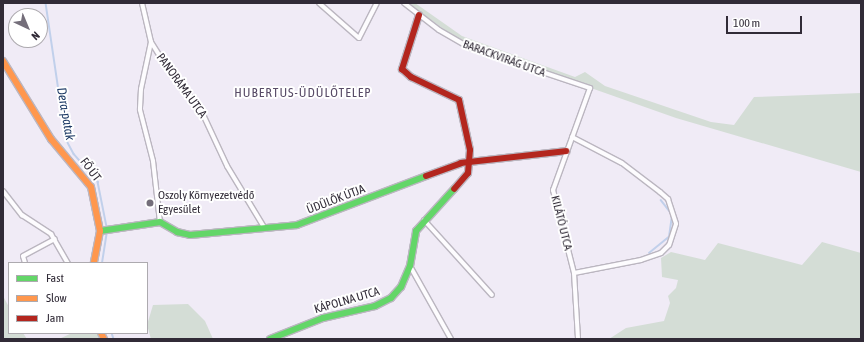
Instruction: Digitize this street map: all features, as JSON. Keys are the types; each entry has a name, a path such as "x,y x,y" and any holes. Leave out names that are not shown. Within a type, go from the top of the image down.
{"street":[{"name":"PANORÁMA UTCA","path":"142,3 151,42 164,64 200,108 227,166 264,227"},
{"path":"319,3 358,38 376,3"},
{"name":"BARACKVIRÁG UTCA","path":"404,3 419,15 468,47 590,88"},
{"path":"419,15 402,68 411,76 459,100 470,164"},
{"path":"102,230 160,222 153,161 140,110 142,83 151,42"},
{"name":"FŐ ÚT","path":"3,61 51,139 89,182 99,214 102,230 94,262"},
{"name":"KILÁTÓ UTCA","path":"578,339 574,273 553,197 566,151 590,88"},
{"path":"572,137 628,166 660,192 668,199 676,224 669,245 661,253 641,260 574,273"},
{"name":"ÜDÜLŐK ÚTJA","path":"160,222 177,232 190,235 309,222 461,163 470,164 566,151"},
{"name":"KÁPOLNA UTCA","path":"270,339 323,318 385,302 401,287 410,266 413,237 424,220 466,177 470,164"},
{"path":"3,191 22,215 55,239 67,262"},
{"path":"424,220 492,295"},
{"path":"24,261 55,239"},
{"path":"410,266 451,339"}],"shaded area":[{"path":"408,3 415,3 462,36 575,77 585,72 605,86 711,122 734,125 754,97 861,93 861,172 676,118 475,47 453,36"},
{"path":"822,242 861,253 861,339 609,339 626,328 664,321 670,303 668,296 676,288 678,280 662,277 661,258 671,252 705,260 718,243 802,265"},
{"path":"3,296 8,305 8,334 24,334 27,339 3,339"},
{"path":"188,304 205,321 213,339 151,339 148,322 153,305"},
{"path":"70,334 100,334 102,339 59,339"}],"waterway":[{"name":"Dera-patak","path":"46,3 66,139 74,154 98,182 107,227"},
{"path":"661,200 671,213"},
{"path":"649,253 669,237 672,216"},
{"name":"Dera-patak","path":"102,262 107,231"},
{"name":"Dera-patak","path":"112,334 114,339"}],"traffic: fast":[{"path":"100,231 160,222 177,232 190,235 297,225 426,176"},
{"path":"270,339 323,318 375,306 391,298 401,287 410,266 416,231 454,189"}],"traffic: slow":[{"path":"3,61 51,139 91,187 100,231 94,262"},
{"path":"102,334 104,339"}],"traffic: jam":[{"path":"419,15 402,69 411,77 459,100 470,150 468,173 454,189"},
{"path":"426,176 461,163 566,151"}],"place":[{"name":"Oszoly Környezetvédő Egyesület","path":"150,203"}],"district":[{"name":"HUBERTUS-ÜDÜLŐTELEP","path":"303,93"}]}
